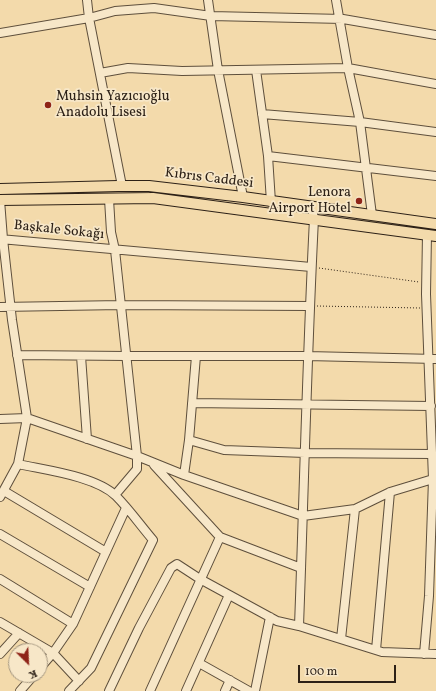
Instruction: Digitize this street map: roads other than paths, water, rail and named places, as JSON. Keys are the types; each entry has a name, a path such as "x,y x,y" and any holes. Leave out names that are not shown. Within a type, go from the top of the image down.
{"main road":[{"name":"Kıbrıs Caddesi","path":"0,189 122,186 166,187 436,224"},
{"path":"0,200 109,199 141,197 162,198 432,235"}],"street":[{"path":"87,0 89,18 122,186"},
{"path":"208,0 218,70 243,197"},
{"path":"336,0 348,68 360,122 372,215"},
{"path":"0,32 89,18 115,11 154,8 210,16 339,19 381,24 436,34"},
{"path":"100,72 128,68 182,72 348,68 436,84"},
{"path":"256,70 268,156 271,202"},
{"path":"262,114 360,122 436,132"},
{"path":"268,156 436,176"},
{"path":"109,199 111,232 115,250 137,469 115,495"},
{"path":"0,200 1,239 27,418 18,464 2,494 106,552"},
{"path":"299,626 307,405 307,356 314,220 312,207"},
{"path":"424,654 429,596 435,479 432,454 432,359 426,308 426,282 432,235"},
{"name":"Başkale Sokağı","path":"1,239 311,267"},
{"path":"0,307 121,305 310,306"},
{"path":"17,355 307,356 432,359"},
{"path":"81,356 88,439"},
{"path":"184,475 189,440 196,356"},
{"path":"192,403 431,406"},
{"path":"0,419 27,418 303,516 355,509 390,492 435,479"},
{"path":"189,440 224,450 305,453 432,454"},
{"path":"153,463 220,537 301,568"},
{"path":"18,464 75,477 100,485 115,495 153,540 91,668 71,690"},
{"path":"376,650 390,492"},
{"path":"48,659 73,624 126,508"},
{"path":"341,639 355,509"},
{"path":"0,534 90,587"},
{"path":"150,691 220,537"},
{"path":"109,691 139,628 171,568 177,564 200,579 277,621 299,626 382,652 436,654"},
{"path":"0,579 73,624"},
{"path":"186,691 229,595"},
{"path":"255,691 270,617"},
{"path":"0,622 53,653 79,681"},
{"path":"0,654 19,633"},
{"path":"199,663 249,691"},
{"path":"225,691 230,680"},
{"path":"20,691 27,683"}],"place":[{"name":"Muhsin Yazıcıoğlu Anadolu Lisesi","path":"48,105"},
{"name":"Lenora Airport Hotel","path":"359,201"}]}
